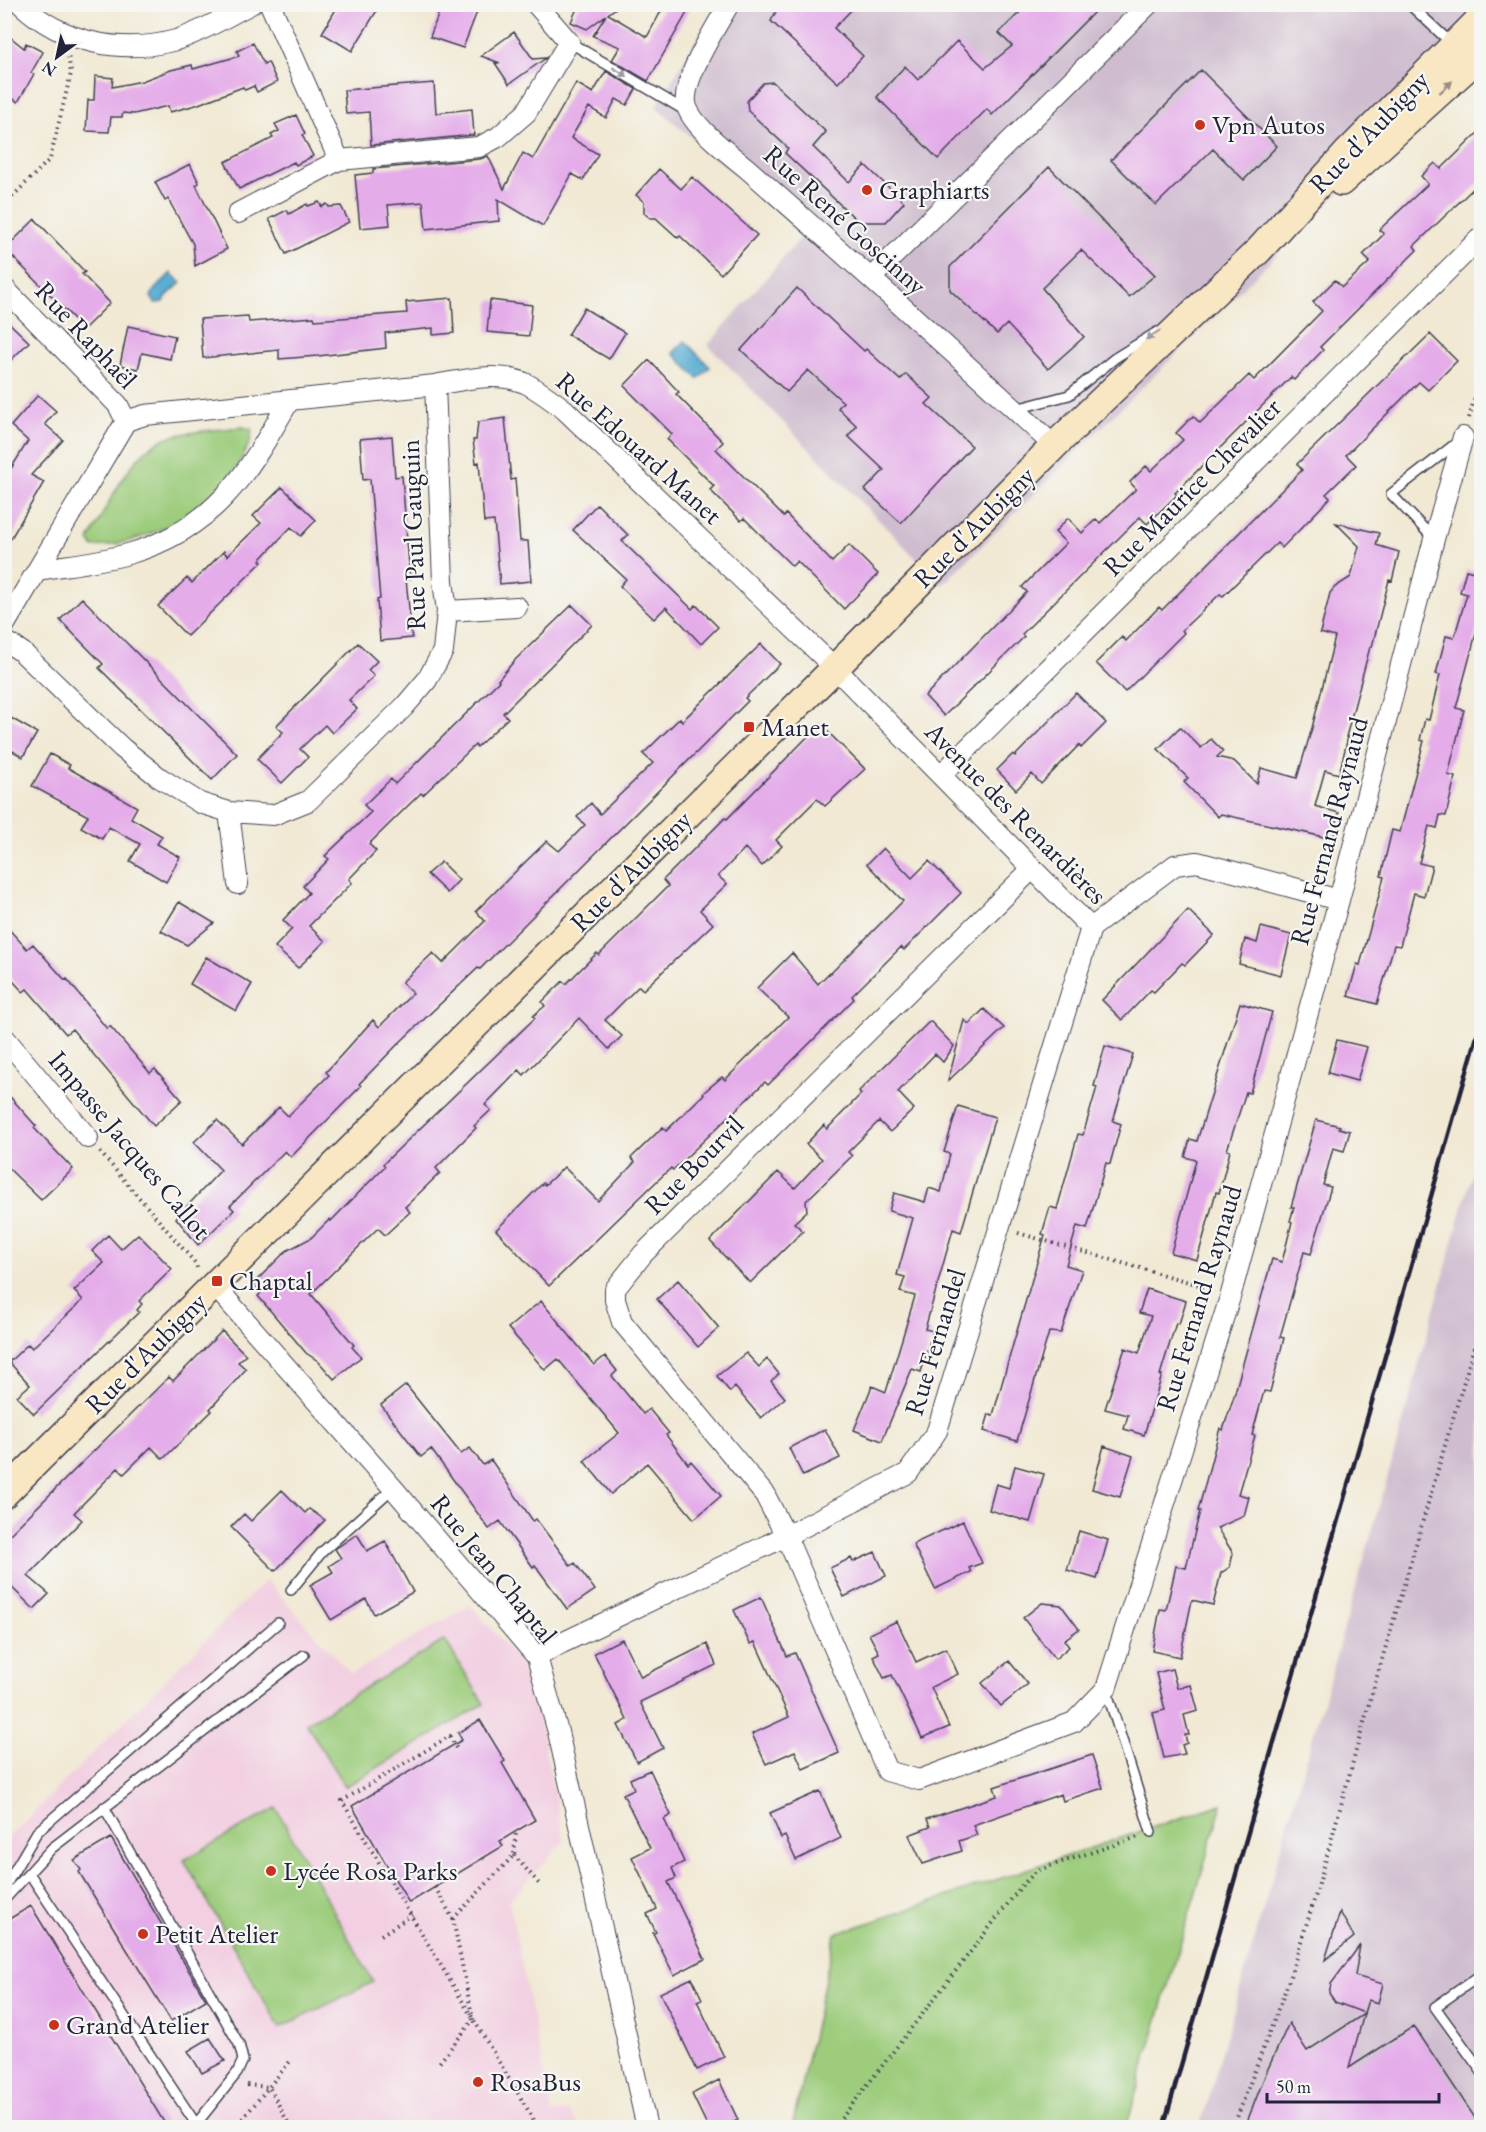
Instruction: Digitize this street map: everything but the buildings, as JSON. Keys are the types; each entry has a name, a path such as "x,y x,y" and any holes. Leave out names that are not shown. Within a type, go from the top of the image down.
{"main road":[{"name":"Rue d'Aubigny","path":"4,1494 835,668 1054,446 1259,250 1347,153 1482,17"},
{"name":"Rue d'Aubigny","path":"1259,250 1361,165 1482,54"}],"street":[{"path":"21,4 33,16 85,41 133,47 176,40 251,4"},
{"path":"270,4 339,160"},
{"path":"238,213 339,160 479,147 498,137 526,113 569,42 536,4"},
{"path":"690,114 686,103 688,81 729,4"},
{"path":"871,278 1149,4"},
{"name":"Rue René Goscinny","path":"690,114 714,139 871,278 1054,446"},
{"name":"Rue Maurice Chevalier","path":"941,775 1482,239"},
{"name":"Rue Raphaël","path":"4,288 118,405 126,420"},
{"name":"Rue Edouard Manet","path":"126,420 145,415 435,385 479,378 504,378 524,383 565,410 835,668"},
{"name":"Rue Paul Gauguin","path":"4,640 22,652 122,748 160,778 200,803 229,812 273,814 308,801 404,707 427,680 443,651 447,611 443,580 435,385"},
{"path":"38,570 127,554 170,539 195,523 230,491 257,457 289,401"},
{"path":"4,626 126,420"},
{"name":"Rue Fernand Raynaud","path":"786,1536 887,1771 919,1780 1052,1731 1074,1722 1106,1689 1231,1294 1463,437"},
{"path":"447,611 517,607"},
{"name":"Avenue des Renardières","path":"835,668 1091,928 1175,865 1197,862 1339,900"},
{"path":"229,812 238,884"},
{"name":"Rue Bourvil","path":"786,1536 765,1495 622,1322 615,1300 615,1288 643,1254 1032,869"},
{"name":"Rue Fernandel","path":"537,1657 786,1536 908,1473 938,1431 1091,928"},
{"name":"Impasse Jacques Callot","path":"4,1037 88,1138"},
{"name":"Rue Jean Chaptal","path":"214,1285 393,1488 537,1657 558,1731 646,2127"}],"lane":[{"path":"1409,4 1452,45"},
{"path":"1416,12 1425,4"},
{"path":"569,42 690,114"},
{"path":"1014,410 1069,395 1115,358 1203,304"},
{"path":"1434,539 1391,494 1463,437"},
{"path":"291,1590 322,1552 393,1488"},
{"path":"4,1888 37,1832 278,1623"},
{"path":"4,1900 52,1848 304,1655"},
{"path":"1106,1689 1151,1832"},
{"path":"29,1873 194,2126 237,2073 243,2060 240,2044 104,1807"},
{"path":"1482,1974 1436,2007 1482,2072"}],"path":[{"path":"4,205 50,159 71,73 63,32"},
{"path":"1463,437 1482,372"},
{"name":"Impasse Jacques Callot","path":"88,1138 195,1264 199,1275 214,1285"},
{"path":"999,1227 1231,1294"},
{"path":"1233,2127 1287,1986 1317,1891 1371,1697 1482,1320"},
{"path":"456,1748 450,1736 342,1801 534,2120 545,2127"},
{"path":"453,1919 514,1855 516,1831"},
{"path":"834,2127 1023,1884 1038,1870 1151,1832"},
{"path":"514,1855 540,1885"},
{"path":"435,1887 453,1919 473,2020 439,2063"},
{"path":"381,1935 412,1915"},
{"path":"235,2127 292,2059"},
{"path":"229,2084 269,2087"},
{"path":"269,2087 291,2127"},
{"path":"521,2127 534,2120"}],"shaded area":[{"path":"717,5 1481,5 1481,53 942,585 708,345 804,234 656,107"},
{"path":"1481,1141 1481,2127 1200,2128 1384,1490"},
{"name":"Lycée Rosa Parks","path":"266,1580 351,1674 471,1605 516,1658 534,1696 564,1841 509,1901 552,2113 569,2111 579,2127 5,2128 5,1841"}],"green space":[{"path":"242,427 251,429 250,442 244,454 232,473 199,506 159,530 115,544 93,547 89,540 113,495 133,464 145,452 158,442 172,436"},
{"path":"445,1640 484,1704 345,1787 306,1723"},
{"path":"1222,1804 1126,2127 792,2128 835,1934"},
{"path":"276,1808 373,1982 280,2028 184,1860"}],"water":[{"path":"171,273 181,283 166,297 164,302 155,303 151,297 154,290"},
{"path":"685,341 710,367 698,379 673,353"}],"railway":[{"path":"1163,2128 1482,1019"}],"place":[{"name":"Vpn Autos","path":"1200,125"},
{"name":"Graphiarts","path":"867,190"},
{"name":"Manet","path":"749,727"},
{"name":"Chaptal","path":"217,1281"},
{"name":"Lycée Rosa Parks","path":"271,1871"},
{"name":"Petit Atelier","path":"143,1934"},
{"name":"Grand Atelier","path":"54,2025"},
{"name":"RosaBus","path":"478,2082"}]}
